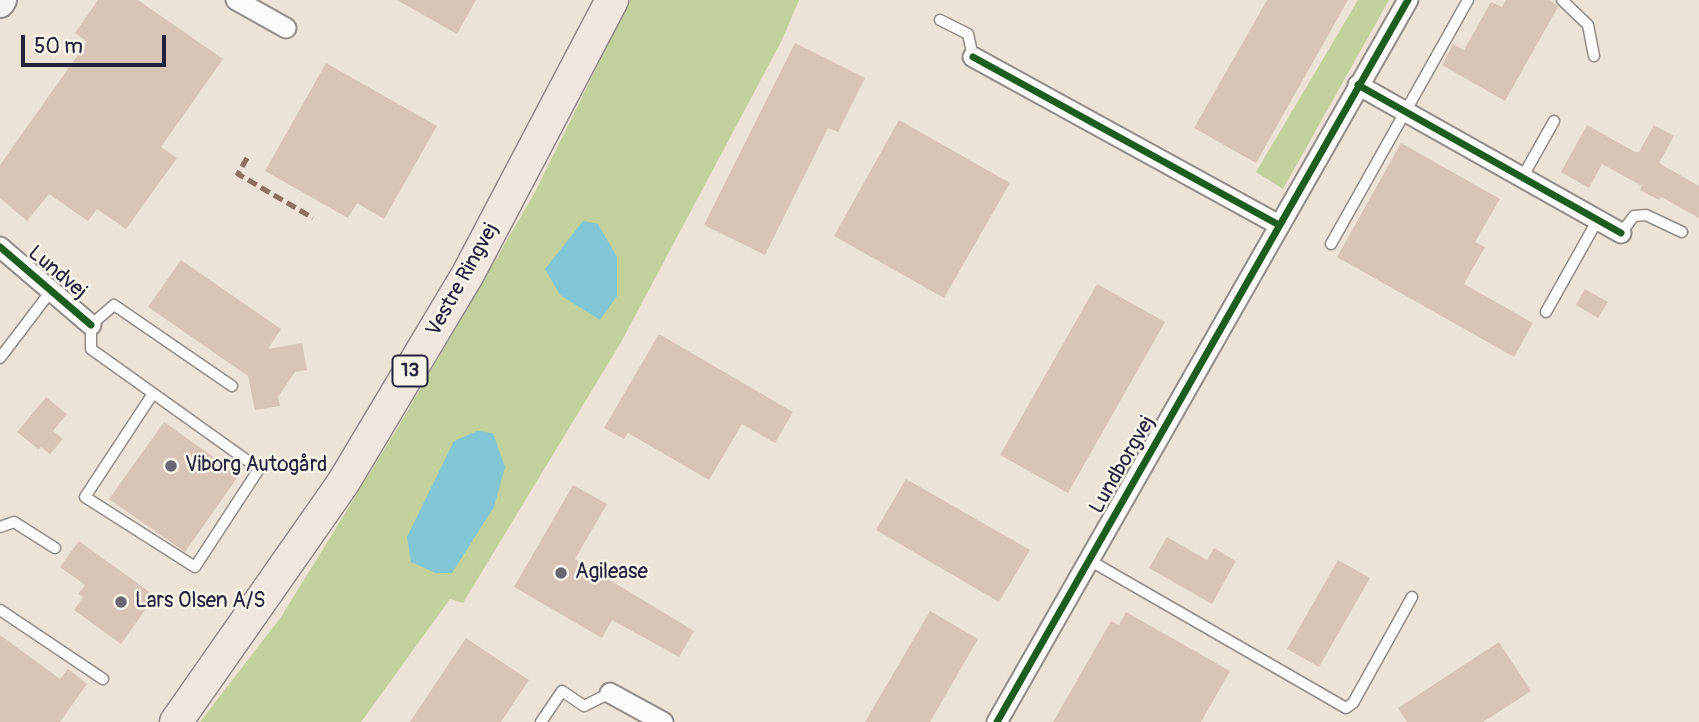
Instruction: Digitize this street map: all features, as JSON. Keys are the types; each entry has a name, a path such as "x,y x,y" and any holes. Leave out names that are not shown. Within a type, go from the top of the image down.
{"main road":[{"name":"Vestre Ringvej","path":"176,722 350,472 468,274 612,0"}],"street":[{"path":"236,0 286,28"},
{"name":"Lundborgvej","path":"997,722 1408,0"},
{"path":"973,57 1279,226"},
{"path":"1358,85 1621,233"},
{"name":"Lundvej","path":"0,247 91,325"},
{"path":"610,693 663,722"}],"lane":[{"path":"1331,244 1407,113 1468,0"},
{"path":"1562,0 1588,25 1594,56"},
{"path":"940,20 968,34 973,57"},
{"path":"1522,178 1554,121"},
{"path":"1621,233 1634,216 1646,215 1682,232"},
{"path":"1546,312 1597,221"},
{"path":"0,358 51,291"},
{"path":"152,396 85,497 195,567 259,469 152,396 91,349 91,325 114,305 232,386"},
{"path":"0,527 14,522 55,548"},
{"path":"1089,560 1346,708 1353,703 1412,597"},
{"path":"0,610 103,679"},
{"path":"541,722 562,691 584,706 610,693"}],"green space":[{"path":"630,0 799,0 782,40 620,344 463,603 450,599 361,722 200,722 281,617 400,424 535,192"},
{"path":"1358,0 1389,0 1283,189 1256,172"}],"water":[{"path":"583,221 598,224 617,257 617,296 600,320 560,295 545,269"},
{"path":"477,431 493,433 505,467 494,507 452,573 436,573 411,562 407,537 454,441"}],"building":[{"path":"98,0 138,0 223,59 161,147 177,158 126,229 97,209 88,221 49,194 27,221 0,198 0,165 87,42 75,33"},
{"path":"397,0 476,0 457,34"},
{"path":"1267,0 1348,0 1256,163 1194,128"},
{"path":"1506,0 1550,0 1558,7 1505,101 1442,65 1453,44 1464,50 1491,2 1502,7"},
{"path":"795,43 865,78 838,132 828,128 765,255 704,225"},
{"path":"326,63 437,126 384,219 357,203 348,218 265,171"},
{"path":"899,120 1010,183 944,298 834,236"},
{"path":"1587,125 1635,152 1639,152 1654,125 1674,136 1659,163 1699,186 1699,218 1661,197 1659,200 1640,190 1642,186 1602,164 1589,188 1561,172"},
{"path":"1401,143 1500,199 1475,242 1485,247 1464,284 1533,323 1514,357 1337,257"},
{"path":"181,260 281,329 268,349 302,343 307,370 295,372 278,397 280,406 255,410 248,376 148,307"},
{"path":"1097,284 1165,322 1068,493 1000,455"},
{"path":"1585,289 1608,302 1598,318 1576,305"},
{"path":"659,334 793,412 775,443 742,424 709,480 628,433 624,439 604,428"},
{"path":"46,397 67,414 53,431 63,439 50,454 41,447 38,449 17,432"},
{"path":"164,422 239,475 185,552 109,499"},
{"path":"906,479 1030,550 999,602 876,530"},
{"name":"Agilease","path":"573,485 607,504 575,559 694,631 679,657 612,620 602,638 514,587"},
{"path":"1167,537 1207,560 1214,548 1236,561 1212,604 1149,568"},
{"path":"79,541 155,596 121,644 74,610 83,597 78,594 85,585 60,567"},
{"path":"1338,560 1370,578 1319,667 1287,649"},
{"path":"930,611 978,639 930,722 865,722"},
{"path":"1126,612 1230,671 1201,722 1053,722 1111,621 1119,625"},
{"path":"0,635 60,679 68,669 87,684 60,722 0,722"},
{"path":"466,638 529,680 501,722 410,722"},
{"path":"1499,642 1531,691 1483,722 1407,722 1398,708"}],"marked path":[{"path":"247,158 238,174 313,218"}],"cycle path":[{"path":"997,722 1408,0"},
{"path":"973,57 1279,225"},
{"path":"1358,85 1621,233"},
{"path":"0,247 91,325"}],"place":[{"name":"Viborg Autogård","path":"171,466"},
{"name":"Agilease","path":"561,573"},
{"name":"Lars Olsen A/S","path":"121,602"}]}
